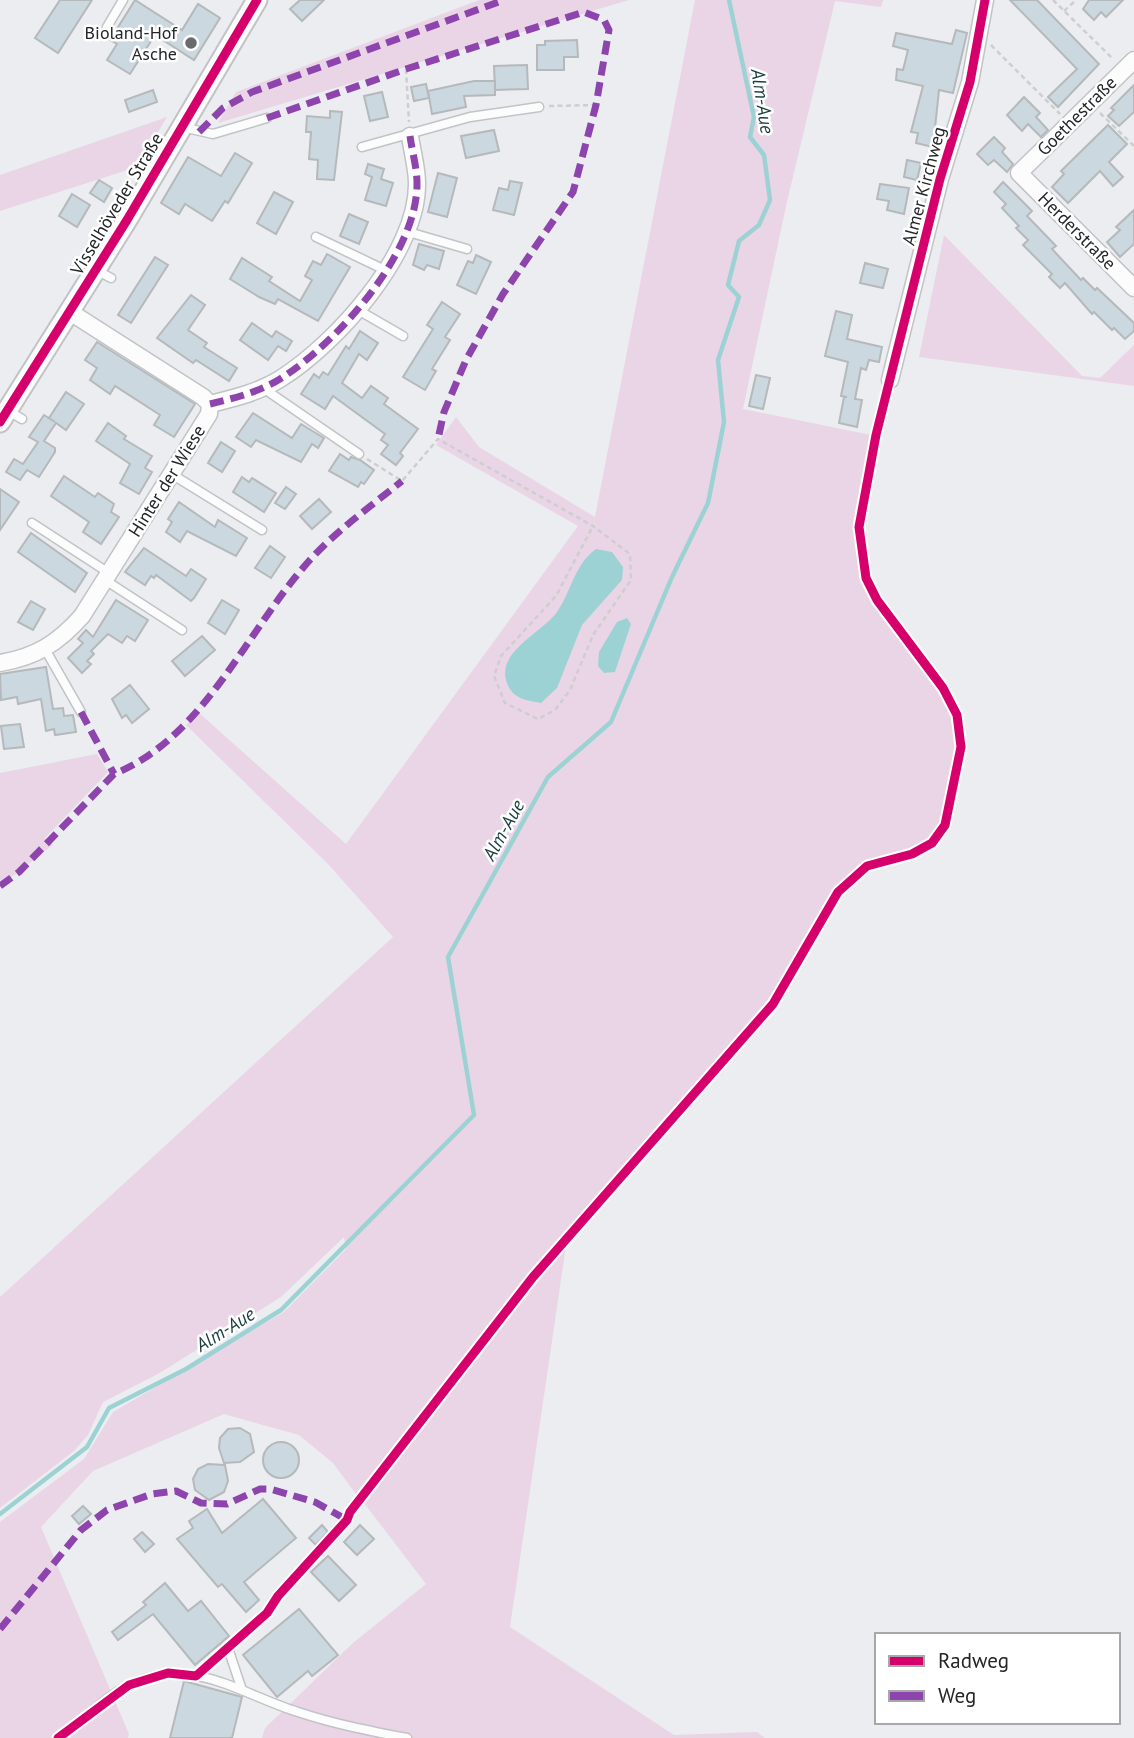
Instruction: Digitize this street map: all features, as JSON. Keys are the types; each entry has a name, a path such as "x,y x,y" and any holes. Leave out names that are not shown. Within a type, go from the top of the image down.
{"street":[{"name":"Almer Kirchweg","path":"890,380 940,179 970,82 985,0"},
{"name":"Visselhöveder Straße","path":"10,417 70,312 104,274 253,1"},
{"name":"Goethestraße","path":"1019,173 1129,65"},
{"path":"210,404 263,388 319,351 358,310 385,270 405,231 417,184 410,136"},
{"name":"Herderstraße","path":"1019,173 1134,288"},
{"name":"Hinter der Wiese","path":"0,663 20,660 45,649 62,638 75,623 173,475 209,414 210,404 70,312"}],"lane":[{"path":"107,27 123,0"},
{"path":"362,147 410,136 470,117 539,107"},
{"path":"182,127 213,134 267,118"},
{"path":"405,231 467,249"},
{"path":"316,237 385,270"},
{"path":"358,310 403,336"},
{"path":"263,388 359,454"},
{"path":"173,475 262,530"},
{"path":"32,523 182,630"},
{"path":"45,649 81,712"},
{"path":"196,1676 267,1613 278,1597 348,1520"},
{"path":"228,1648 241,1687"},
{"path":"58,1738 129,1685 168,1673 196,1676 241,1687 258,1698 295,1712 342,1726 407,1738"}],"path":[{"path":"1053,0 1129,65"},
{"path":"1064,11 1076,0"},
{"path":"979,32 1070,123"},
{"path":"406,69 410,136"},
{"path":"1090,103 1134,146"},
{"path":"539,107 596,104"},
{"path":"359,454 402,481 438,439 593,526 630,554 631,580 593,635 570,690 555,710 538,719 505,703 494,676 500,656 556,596 593,526"}],"shaded area":[{"path":"479,0 629,0 218,123 236,92"},
{"path":"695,0 883,0 881,7 835,1 786,206 743,409 871,435 855,511 862,582 874,604 936,687 954,717 957,744 941,824 930,840 911,850 863,863 846,876 771,1002 528,1274 356,1494 333,1463 299,1435 224,1414 93,1471 41,1527 129,1734 128,1738 0,1738 0,1522 84,1459 113,1412 284,1312 346,1249 344,1237 281,1297 158,1374 103,1402 88,1435 74,1451 0,1508 0,1297 393,937 328,864 186,725 198,712 346,844 578,526 436,445 456,417 479,447 595,517"},
{"path":"167,117 137,167 0,211 0,175"},
{"path":"944,235 1082,376 1100,378 1134,345 1134,386 919,357"},
{"path":"97,754 108,772 45,838 53,845 0,886 0,773"},
{"path":"566,1246 510,1627 674,1735 757,1732 765,1738 262,1738 265,1728 353,1643 426,1584 364,1503"}],"water":[{"path":"596,549 612,552 623,567 622,580 582,625 557,688 541,703 521,698 507,683 505,672 508,662 522,643 557,612 578,570"},
{"path":"627,618 631,624 615,672 604,673 598,666 599,652 617,622"}],"building":[{"path":"60,0 92,0 58,53 35,38"},
{"path":"135,0 182,30 198,4 220,18 194,60 155,35 130,74 107,60 117,44 110,40"},
{"path":"300,0 324,0 302,21 290,9"},
{"path":"1010,0 1037,0 1099,64 1058,107 1048,97 1077,69"},
{"path":"1089,0 1123,0 1106,17 1101,12 1094,20 1083,9"},
{"path":"956,30 967,33 953,93 939,90 933,147 916,143 918,133 911,132 923,86 896,80 897,69 903,70 908,50 893,46 896,33 952,44"},
{"path":"577,40 578,57 564,57 564,70 537,70 537,45 545,45 545,41"},
{"path":"527,65 528,89 495,90 494,66"},
{"path":"474,81 495,81 495,95 464,96 466,107 432,114 428,91"},
{"path":"426,84 429,98 414,101 411,87"},
{"path":"1134,85 1134,112 1119,126 1108,116 1114,110 1111,108"},
{"path":"153,90 157,102 129,112 125,100"},
{"path":"382,92 388,117 370,121 364,96"},
{"path":"1024,97 1040,113 1036,117 1048,130 1041,137 1028,124 1022,131 1007,115"},
{"path":"330,111 342,112 334,180 317,179 318,160 309,159 311,132 306,132 307,116 330,118"},
{"path":"1108,125 1127,144 1109,162 1123,177 1113,186 1100,171 1068,203 1052,187 1064,174 1061,171"},
{"path":"494,130 499,151 466,158 461,136"},
{"path":"994,137 1005,148 1002,152 1013,164 1007,172 994,160 988,165 977,154"},
{"path":"235,153 252,163 228,203 225,201 212,221 185,204 179,214 161,203 188,157 221,176"},
{"path":"907,160 921,163 917,180 904,177"},
{"path":"368,164 384,169 381,179 393,183 386,206 365,200 372,177 365,174"},
{"path":"438,173 457,178 447,217 428,212"},
{"path":"99,180 112,188 104,202 90,193"},
{"path":"510,181 522,183 514,215 493,210 499,188 508,190"},
{"path":"1003,182 1032,211 1027,216 1056,246 1052,249 1081,280 1083,278 1095,290 1097,288 1134,323 1134,331 1125,339 1094,312 1092,314 1065,283 1060,288 1049,277 1052,274 1023,245 1028,240 1002,208 1006,204 994,192"},
{"path":"880,184 909,188 904,214 887,210 889,201 877,199"},
{"path":"274,192 293,202 276,234 257,223"},
{"path":"72,194 90,205 77,227 59,216"},
{"path":"1134,210 1134,244 1120,257 1107,242 1120,230 1116,227"},
{"path":"349,214 368,222 359,244 340,236"},
{"path":"419,244 444,251 439,269 427,265 424,270 413,265"},
{"path":"327,254 350,267 318,321 278,299 275,304 259,297 230,279 242,258 272,277 269,281 300,301 312,280 305,276 313,261 321,265"},
{"path":"476,255 491,262 476,294 457,285 468,261 473,263"},
{"path":"155,257 168,265 131,323 118,315"},
{"path":"865,263 888,269 883,288 860,283"},
{"path":"191,295 205,305 188,330 207,343 204,347 237,368 229,381 196,360 193,363 157,338"},
{"path":"442,302 460,314 445,337 450,340 432,369 436,371 425,390 403,377 433,329 427,325"},
{"path":"836,311 852,315 847,339 882,347 879,362 869,360 866,370 861,368 855,399 862,400 857,427 839,423 844,397 847,397 841,396 848,362 825,356"},
{"path":"252,323 272,337 276,331 292,341 286,351 278,346 268,360 240,340"},
{"path":"360,331 378,343 367,360 359,354 342,383 362,398 371,386 388,398 384,404 418,429 400,453 403,456 396,465 381,454 388,445 381,440 385,434 333,396 325,409 301,394 314,374 319,378 323,372 328,375 346,346 349,349"},
{"path":"97,342 195,404 174,437 154,425 160,415 115,386 110,394 90,380 97,368 85,360"},
{"path":"756,375 770,378 763,409 749,406"},
{"path":"66,392 84,404 66,430 56,423 44,441 55,448 55,452 39,477 27,470 20,480 6,472 14,459 23,464 38,442 29,437 44,415 55,422 49,418"},
{"path":"253,413 292,438 301,424 324,438 318,448 312,444 301,462 256,440 251,447 236,437"},
{"path":"108,423 126,436 124,439 152,456 145,468 152,472 139,494 120,483 130,464 96,441"},
{"path":"221,442 235,451 222,472 208,463"},
{"path":"340,454 349,460 351,457 360,460 374,470 364,484 361,482 358,487 329,471"},
{"path":"64,476 95,497 98,493 114,504 111,512 119,517 101,544 83,532 89,522 51,496"},
{"path":"242,477 249,482 252,478 276,493 264,512 233,492"},
{"path":"286,487 296,494 285,509 275,503"},
{"path":"0,489 19,502 0,530"},
{"path":"319,499 331,512 312,529 300,516"},
{"path":"179,502 215,527 218,520 247,538 236,556 187,531 180,542 166,532 172,522 168,519"},
{"path":"31,533 87,573 75,592 18,552"},
{"path":"270,546 285,557 271,578 255,568"},
{"path":"144,548 186,576 191,569 206,579 191,601 156,575 154,578 151,576 145,585 125,572"},
{"path":"116,600 148,620 135,641 127,636 122,643 108,634 91,651 94,654 87,661 91,664 82,673 68,658 83,643 78,639 86,630 93,637"},
{"path":"222,600 239,610 225,634 208,623"},
{"path":"31,601 45,609 33,630 18,622"},
{"path":"202,636 215,650 185,676 172,661"},
{"path":"46,667 53,709 63,708 64,716 73,715 76,732 55,735 54,729 46,731 41,699 18,704 17,697 1,700 0,674"},
{"path":"130,685 149,709 132,723 126,715 122,718 112,699"},
{"path":"20,724 24,747 4,749 1,726"},
{"path":"240,1428 250,1434 254,1452 240,1462 224,1463 219,1448 220,1438 228,1429"},
{"path":"281,1442 294,1447 299,1460 294,1473 281,1478 268,1473 263,1460 268,1447"},
{"path":"208,1464 225,1465 228,1481 224,1492 209,1500 195,1490 193,1479 198,1469"},
{"path":"263,1499 296,1538 244,1582 259,1600 246,1612 222,1584 218,1587 177,1539 193,1528 189,1521 207,1509 222,1533"},
{"path":"83,1506 91,1514 79,1524 72,1516"},
{"path":"322,1525 328,1532 316,1545 309,1538"},
{"path":"360,1525 374,1539 357,1555 344,1542"},
{"path":"142,1532 154,1544 145,1552 134,1539"},
{"path":"328,1556 356,1585 339,1601 311,1572"},
{"path":"165,1583 188,1611 201,1601 229,1636 195,1665 153,1614 118,1640 112,1632 146,1605 143,1602"},
{"path":"299,1609 338,1655 312,1676 308,1671 277,1697 243,1655"},
{"path":"184,1681 242,1697 232,1738 170,1738"}],"waterway":[{"name":"Alm-Aue","path":"0,1514 87,1447 109,1408 186,1369 281,1310 474,1115 448,957 548,777 611,722 672,577 708,503 724,422 718,360 739,297 728,285 739,241 759,225 770,200 764,155 750,137 754,117 729,0"}],"marked path":[{"path":"199,132 223,108 252,92 504,0"},
{"path":"267,118 406,69 584,12 604,20 609,30 596,105 573,192 503,294 466,360 444,412 438,439"},
{"path":"210,404 255,391 280,379 325,343 370,294 389,267 414,210 417,177 410,136"},
{"path":"0,886 19,872 114,774 146,757 174,735 222,680 309,561 342,529 402,481"},
{"path":"81,712 114,774"},
{"path":"0,1629 81,1530 107,1510 152,1494 176,1491 201,1503 227,1504 260,1489 270,1489 315,1502 347,1520 349,1515"}],"cycle path":[{"path":"0,422 127,220 257,0"},
{"path":"58,1738 129,1685 168,1673 196,1676 267,1613 278,1596 347,1520 350,1512 533,1277 773,1004 838,892 867,866 912,854 932,843 945,825 961,747 957,715 943,688 877,600 866,578 859,527 876,435 940,179 970,82 985,0"}],"place":[{"name":"Bioland-Hof Asche","path":"191,43"}]}
